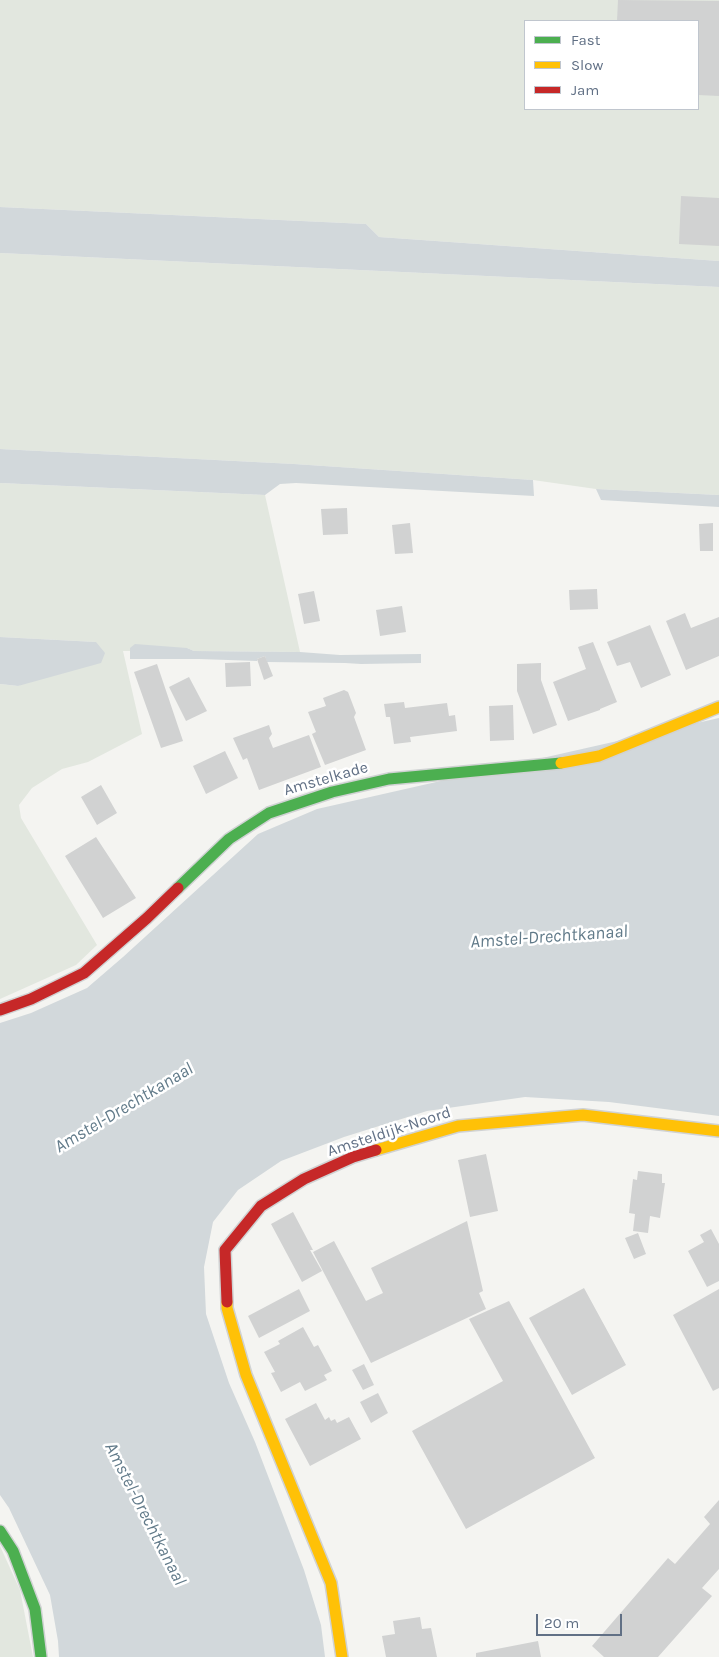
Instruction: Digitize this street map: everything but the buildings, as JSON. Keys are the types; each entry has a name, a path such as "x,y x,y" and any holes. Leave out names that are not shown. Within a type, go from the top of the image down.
{"street":[{"name":"Amstelkade","path":"0,1010 31,999 84,973 147,918 229,839 269,813 332,792 389,779 553,764 598,756 719,707"},
{"name":"Amsteldijk-Noord","path":"342,1657 330,1582 246,1375 227,1308 225,1250 260,1206 304,1179 353,1157 458,1126 583,1115 719,1132"},
{"path":"0,1531 13,1551 35,1609 41,1657"}],"shaded area":[{"path":"0,0 719,0 719,261 379,237 366,224 0,207"},
{"path":"0,253 719,287 719,495 596,489 533,480 294,464 0,449"},
{"path":"0,483 265,495 300,652 194,651 187,648 130,648 130,651 123,651 142,734 88,762 62,769 32,788 19,805 21,818 97,945 76,965 0,999 0,684 18,686 96,642 0,637"},
{"path":"0,1546 20,1590 33,1657 0,1657"}],"water":[{"path":"0,207 366,224 379,237 719,261 719,287 0,253"},
{"path":"0,449 294,464 533,480 534,496 296,483 280,484 265,495 0,483"},
{"path":"596,489 719,495 719,507 601,500"},
{"path":"0,637 96,642 105,653 101,663 18,686 0,684"},
{"path":"135,644 187,648 194,651 300,652 340,655 421,654 421,663 267,662 265,656 257,659 257,661 130,659 130,648"},
{"name":"Amstel-Drechtkanaal","path":"719,718 719,1116 609,1102 525,1097 427,1111 344,1137 281,1161 238,1190 213,1222 204,1267 206,1314 229,1383 255,1442 304,1570 321,1625 325,1657 59,1657 50,1595 9,1508 0,1495 0,1023 31,1013 87,988 258,834 317,809"}],"traffic: fast":[{"path":"178,888 229,839 269,813 332,792 389,779 561,763"},
{"path":"0,1531 13,1551 35,1609 41,1657"}],"traffic: slow":[{"path":"561,763 599,756 719,707"},
{"path":"376,1150 458,1126 583,1115 719,1131"},
{"path":"227,1302 227,1308 246,1375 331,1583 342,1657"}],"traffic: jam":[{"path":"0,1010 31,999 84,973 178,888"},
{"path":"227,1302 225,1250 261,1206 304,1179 353,1157 376,1150"}]}
